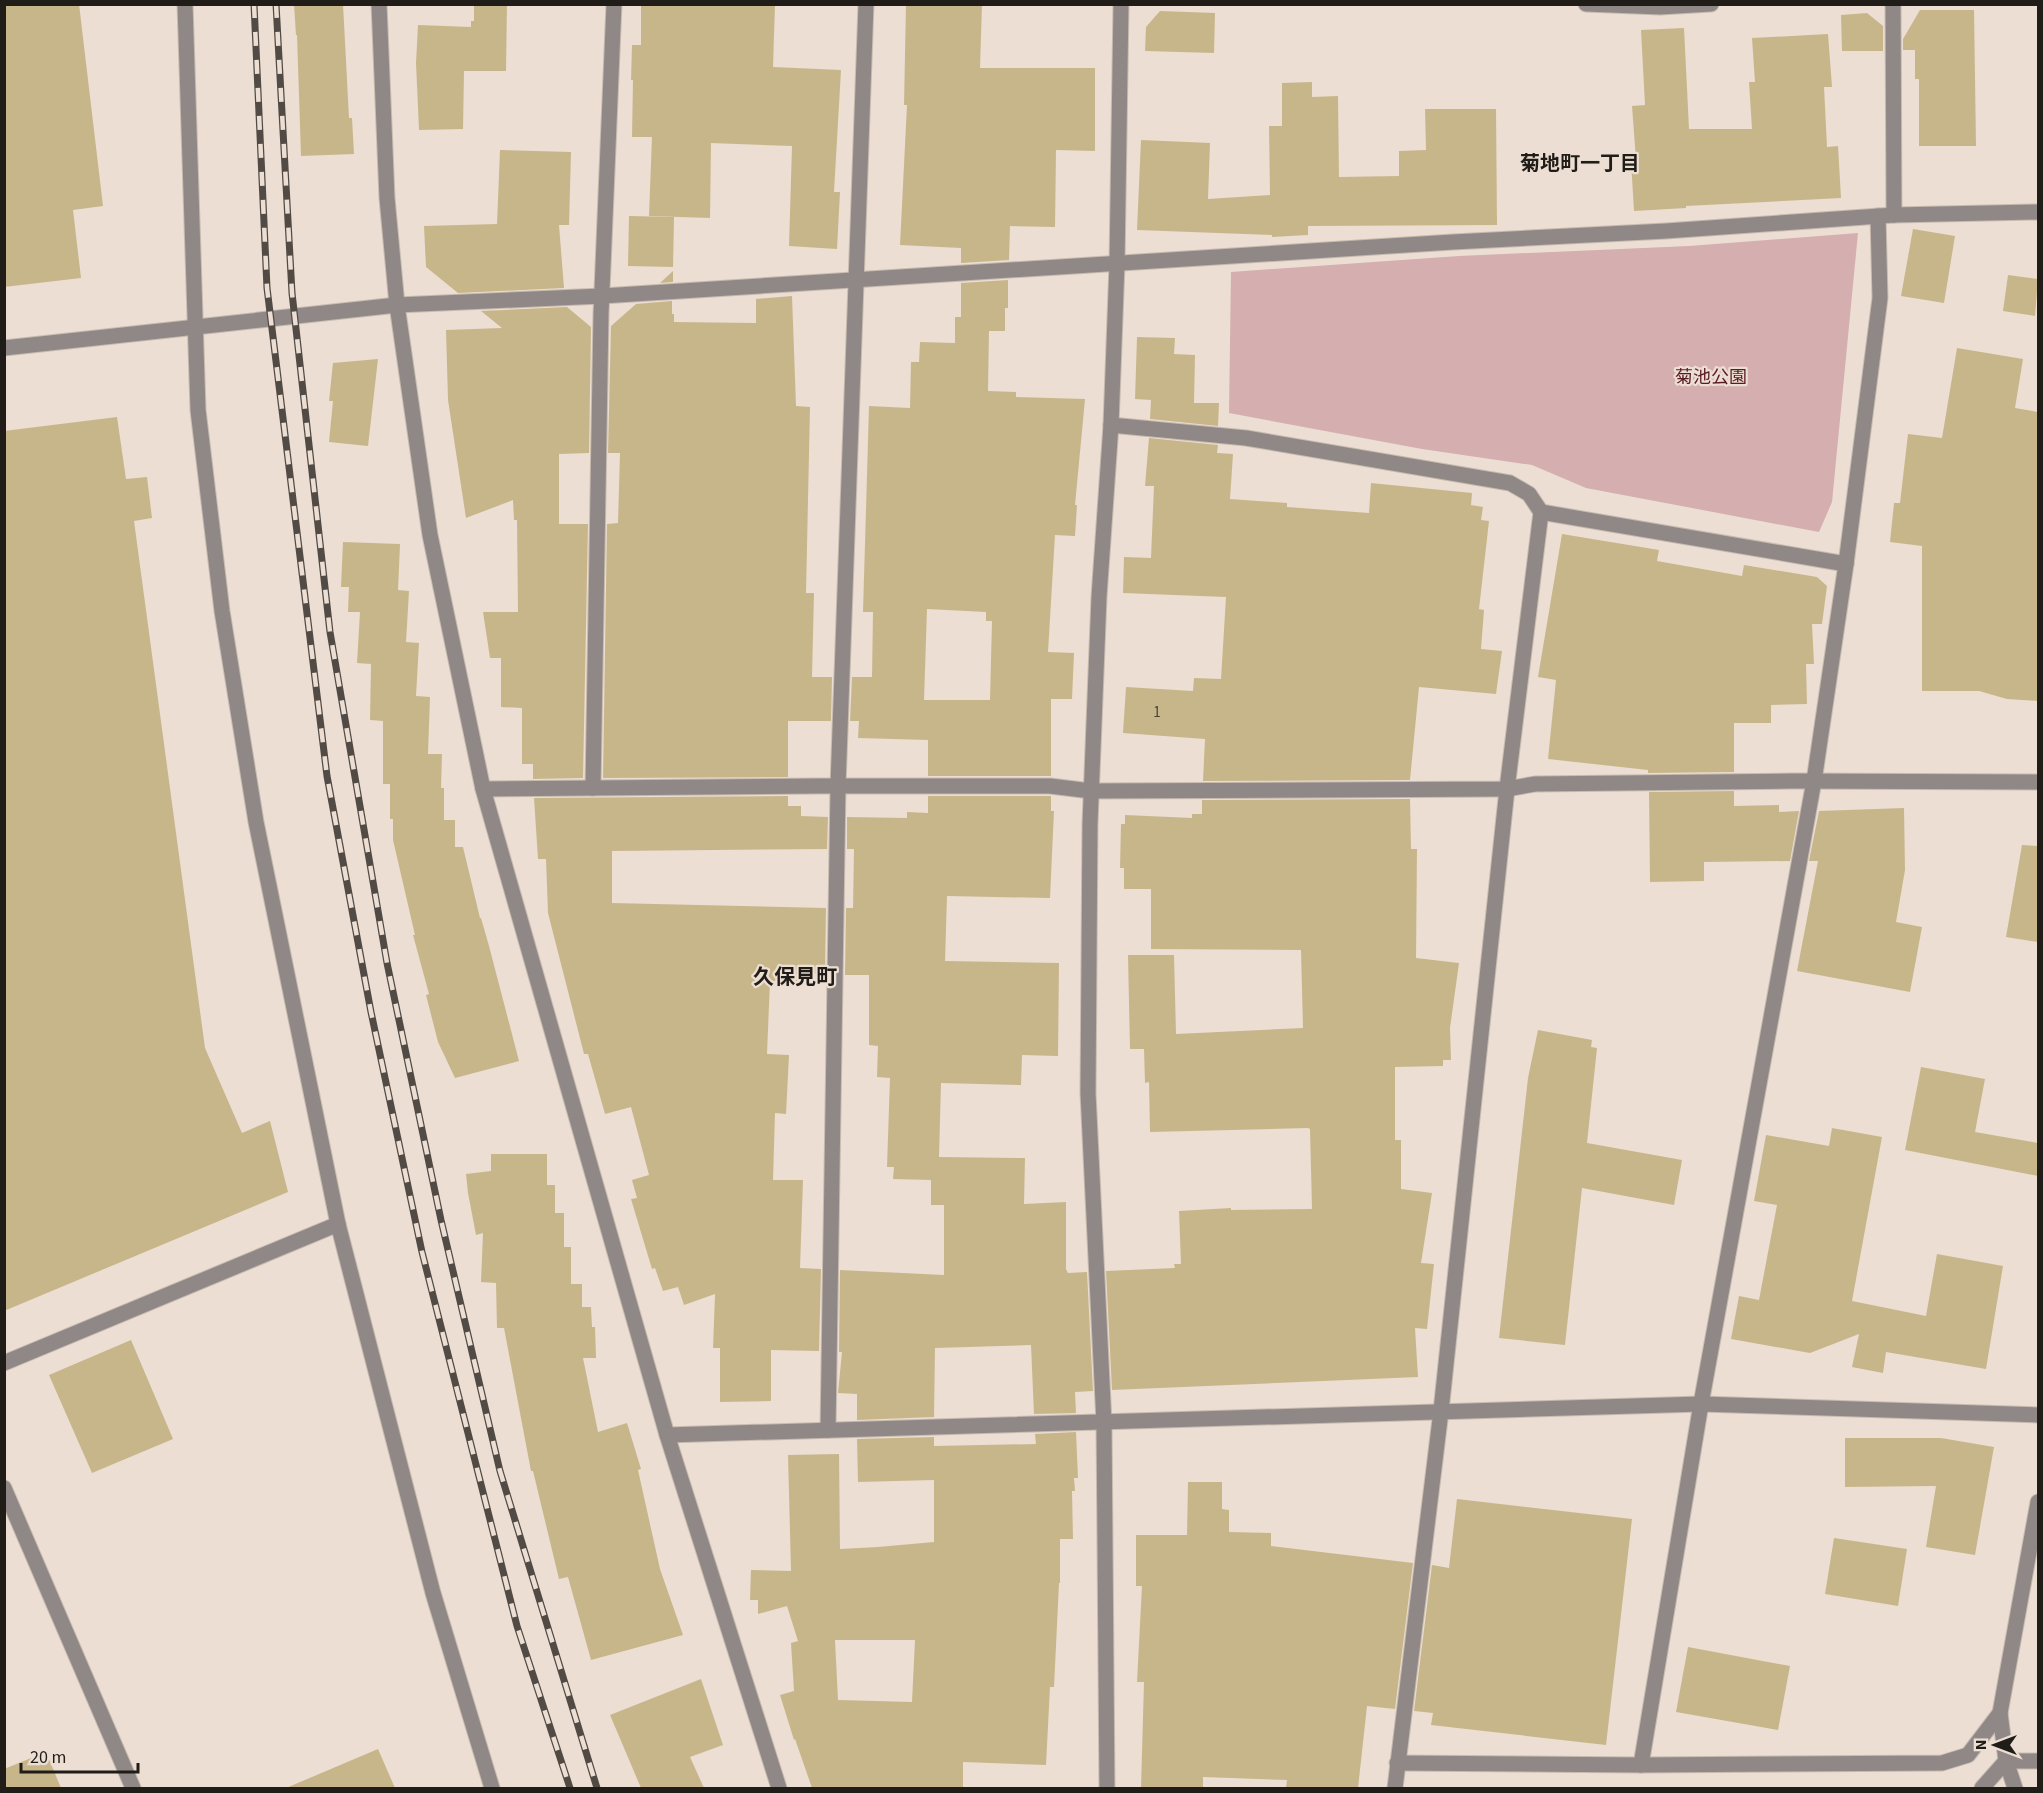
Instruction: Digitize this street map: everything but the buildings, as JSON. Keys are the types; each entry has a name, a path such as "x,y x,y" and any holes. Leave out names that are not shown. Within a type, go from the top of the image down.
{"street":[{"path":"185,4 198,410 222,611 258,833 338,1224 433,1593 492,1788"},
{"path":"379,4 387,198 397,305 430,535 483,789 667,1435 779,1788"},
{"path":"593,788 602,296 614,4"},
{"path":"828,1430 838,786 866,4"},
{"path":"1107,1788 1104,1423 1088,1093 1091,791 1099,597 1111,425 1117,264 1121,4"},
{"path":"1586,4 1660,7 1711,4"},
{"path":"1893,4 1894,215"},
{"path":"4,348 397,305 602,296 1894,215 2038,212"},
{"path":"1641,1765 1701,1404 1814,781 1846,564 1880,298 1878,216"},
{"path":"1111,425 1246,438 1510,483 1529,494 1541,512 1507,789 1440,1411 1395,1788"},
{"path":"1541,512 1846,564"},
{"path":"483,789 1050,786 1091,791 1507,789 1535,784 1814,781 2038,782"},
{"path":"4,1363 338,1224"},
{"path":"667,1435 1701,1404 2038,1414"},
{"path":"4,1488 133,1788"},
{"path":"2015,1788 2006,1761 2000,1713 2038,1502"},
{"path":"1397,1763 1641,1765 1942,1763 1968,1755 2000,1713"},
{"path":"1982,1788 2006,1761 2038,1761"}],"green space":[{"name":"菊池公園","path":"1858,233 1832,502 1819,532 1586,488 1532,465 1422,449 1229,413 1231,272 1459,256 1689,246"}],"railway":[{"path":"254,4 267,288 327,776 371,1012 422,1252 517,1626 570,1788"},
{"path":"276,4 292,293 330,632 387,963 441,1220 500,1471 597,1788"}],"district":[{"name":"菊地町一丁目","path":"1580,163"},
{"name":"久保見町","path":"795,977"}]}
